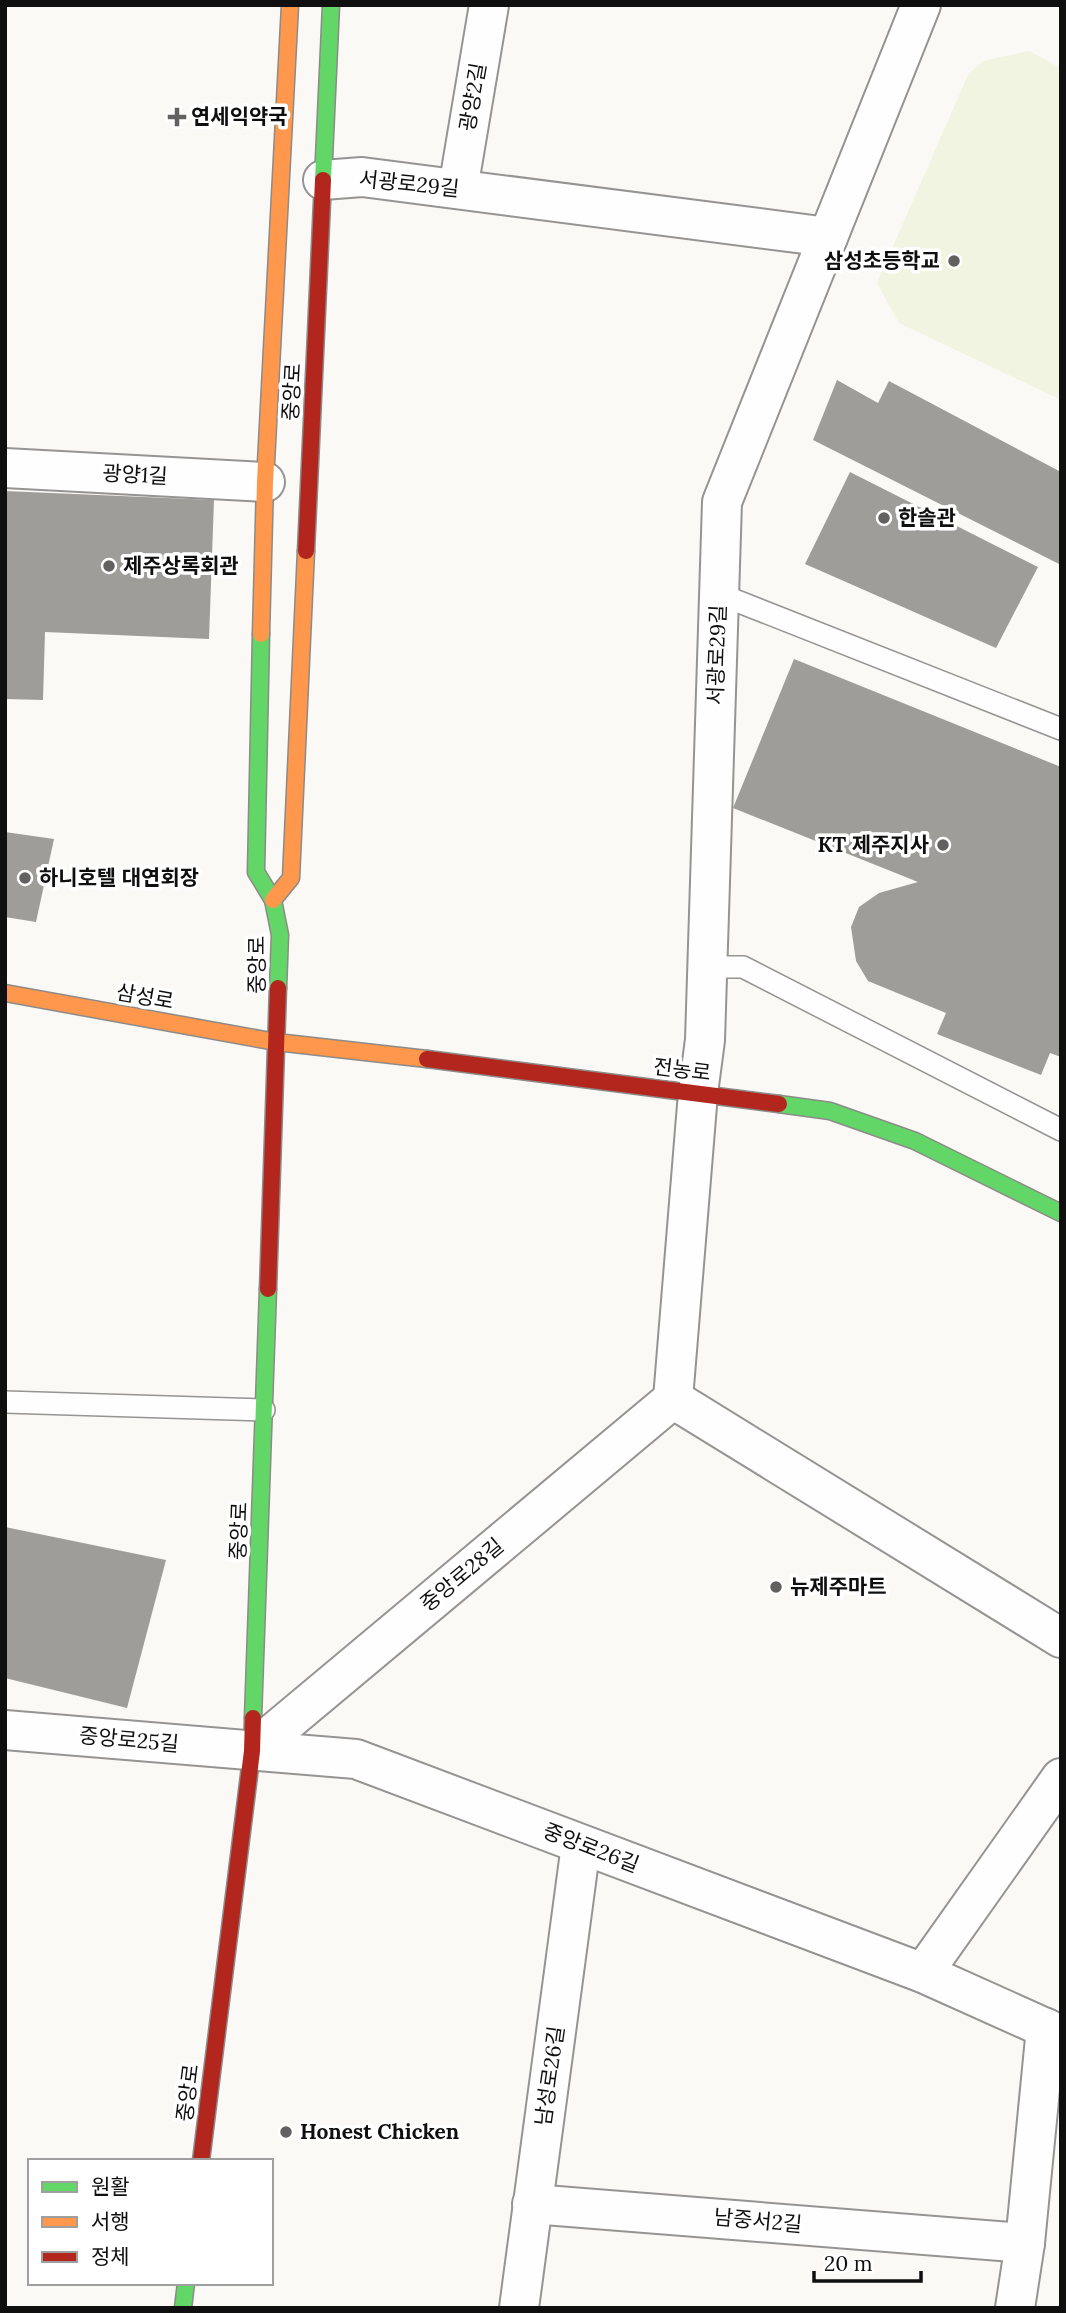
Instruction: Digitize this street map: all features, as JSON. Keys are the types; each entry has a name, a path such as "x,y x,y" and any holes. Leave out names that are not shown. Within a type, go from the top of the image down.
{"main road":[{"name":"중앙로","path":"201,2159 252,1751 280,935 273,901 256,872 265,482 290,5"},
{"name":"중앙로","path":"273,901 292,878 331,5"},
{"name":"삼성로","path":"5,993 276,1042"},
{"name":"전농로","path":"276,1042 830,1111 915,1140 1061,1213"},
{"path":"183,2308 186,2285"}],"street":[{"name":"광양2길","path":"458,189 489,5"},
{"name":"서광로29길","path":"698,1093 705,1040 722,502 921,5"},
{"name":"서광로29길","path":"323,180 362,177 828,237"},
{"name":"광양1길","path":"5,468 265,482"},
{"path":"698,1093 673,1399 1061,1638"},
{"name":"중앙로28길","path":"252,1751 673,1399"},
{"name":"중앙로25길","path":"5,1730 252,1751"},
{"name":"중앙로26길","path":"252,1751 356,1759 923,1973 1053,2031"},
{"path":"923,1973 1061,1778"},
{"name":"남성로26길","path":"519,2308 581,1845"},
{"path":"1015,2308 1053,2031"},
{"name":"남중서2길","path":"532,2204 1025,2243"}],"lane":[{"path":"719,594 1061,729"},
{"path":"707,967 743,967 1061,1130"},
{"path":"5,1402 264,1410"}],"green space":[{"path":"1029,51 1061,68 1061,400 899,323 877,283 968,75 983,61"}],"building":[{"path":"837,380 878,403 889,381 1061,472 1061,565 813,440"},
{"name":"한솔관","path":"850,472 1038,567 996,648 805,564"},
{"name":"제주상록회관","path":"5,491 214,500 209,639 45,632 43,700 5,699"},
{"name":"KT 제주지사","path":"794,659 1061,767 1061,1057 1050,1053 1041,1075 937,1034 946,1013 868,981 856,961 851,927 859,907 879,893 918,882 733,808"},
{"name":"하니호텔 대연회장","path":"5,832 54,839 36,922 5,917"},
{"path":"5,1527 166,1560 127,1708 5,1678"}],"traffic: fast":[{"path":"323,180 331,5"},
{"path":"261,634 256,872 273,900 280,935 278,988"},
{"path":"779,1104 830,1111 915,1141 1061,1213"},
{"path":"253,1718 268,1289"},
{"path":"183,2308 186,2285"}],"traffic: slow":[{"path":"261,634 265,482 290,5"},
{"path":"273,900 291,878 306,551"},
{"path":"5,993 276,1042 427,1059"}],"traffic: jam":[{"path":"306,551 323,180"},
{"path":"268,1289 278,988"},
{"path":"427,1059 779,1104"},
{"path":"201,2159 252,1751 253,1718"}],"place":[{"name":"연세익약국","path":"177,117"},
{"name":"삼성초등학교","path":"954,261"},
{"name":"한솔관","path":"884,518"},
{"name":"제주상록회관","path":"109,566"},
{"name":"KT 제주지사","path":"943,845"},
{"name":"하니호텔 대연회장","path":"25,878"},
{"name":"뉴제주마트","path":"776,1587"},
{"name":"Honest Chicken","path":"286,2132"}]}
